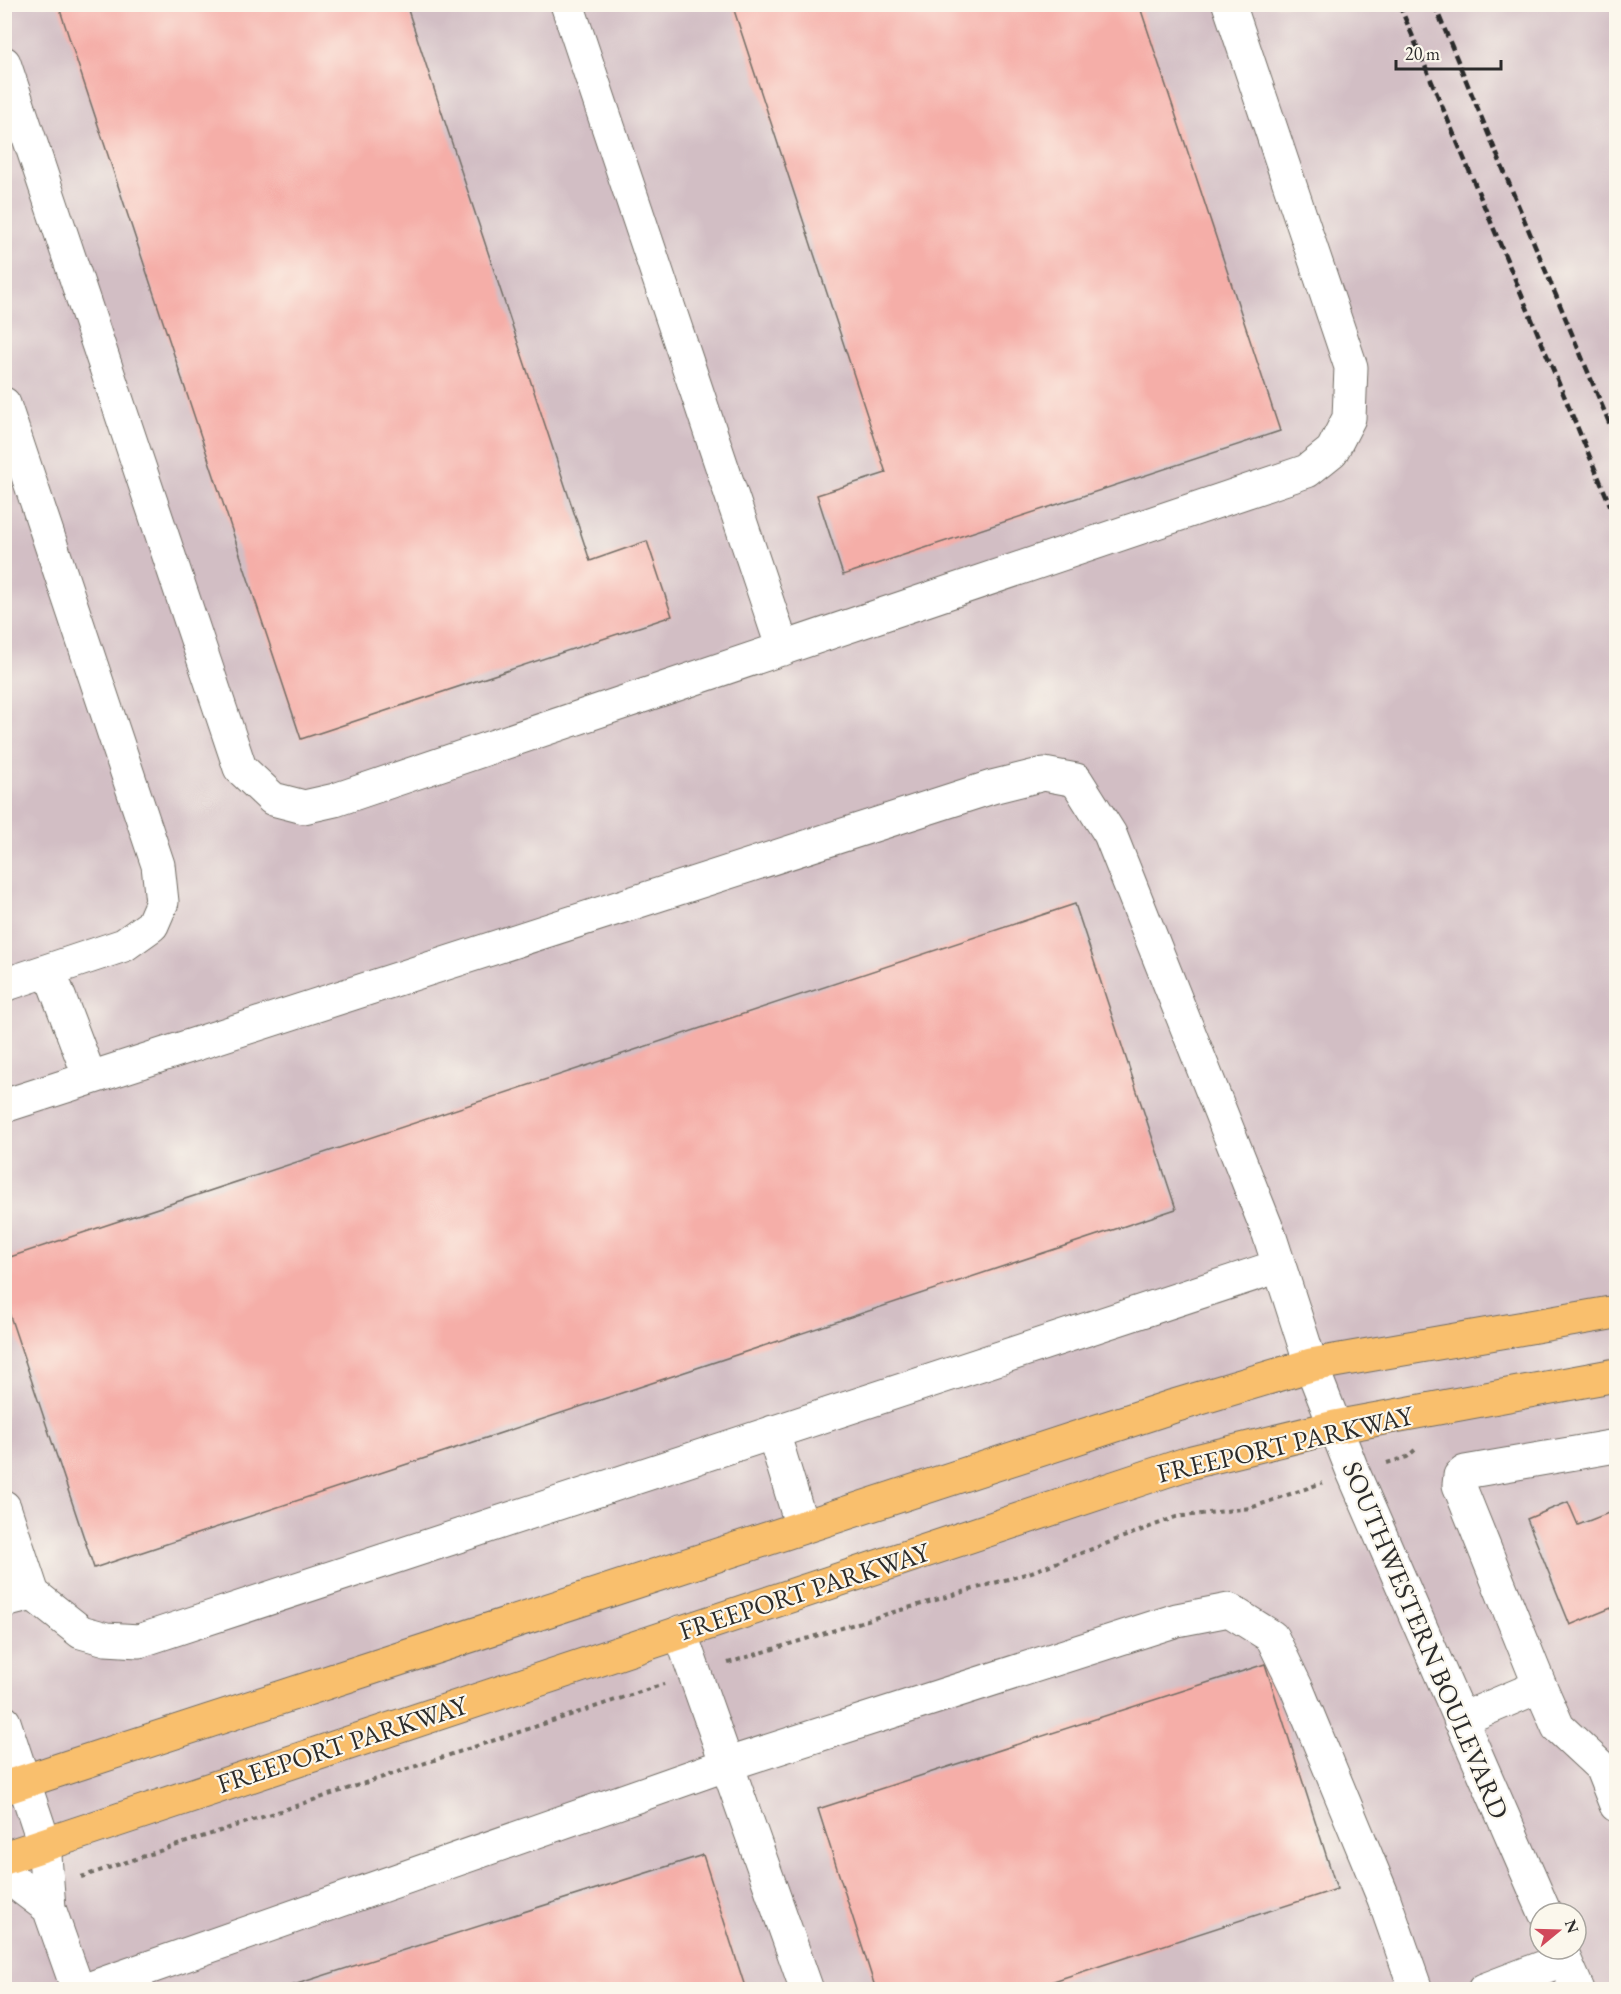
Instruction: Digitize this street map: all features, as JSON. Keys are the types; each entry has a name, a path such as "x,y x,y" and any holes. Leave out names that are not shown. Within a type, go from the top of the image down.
{"main road":[{"path":"15,1785 1174,1406 1311,1365 1617,1312"},
{"name":"FREEPORT PARKWAY","path":"4,1858 1192,1462 1335,1427 1617,1376"}],"street":[{"path":"567,4 783,649"},
{"path":"4,63 240,768 273,798 304,807 335,800 1307,471 1332,452 1349,418 1351,367 1229,4"},
{"path":"4,404 158,865 162,902 152,925 124,945 4,985"},
{"name":"SOUTHWESTERN BOULEVARD","path":"4,1106 980,791 1044,774 1076,780 1110,834 1269,1234 1311,1365 1335,1427 1540,1901"},
{"path":"49,970 90,1078"},
{"path":"4,1507 19,1598 81,1632 106,1639 138,1641 1279,1266"},
{"path":"773,1432 802,1527"},
{"path":"1617,1446 1465,1472 1460,1476 1459,1485 1558,1727 1601,1767 1617,1805"},
{"path":"86,1989 728,1764 1177,1620 1229,1610 1272,1637 1297,1689 1384,1899 1416,1989"},
{"path":"680,1632 807,1989"},
{"path":"1460,1720 1540,1686"},
{"path":"4,1722 15,1785 44,1843 49,1898 78,1989"},
{"path":"4,1874 49,1898"},
{"path":"1484,1989 1547,1961"},
{"path":"1566,1961 1578,1989"}],"path":[{"path":"49,1898 695,1674 887,1614 1029,1573 1176,1517 1250,1508 1270,1501"}],"shaded area":[{"path":"5,5 1616,5 1616,1989 5,1990"}],"building":[{"path":"58,4 406,4 590,561 647,541 672,616 301,739"},
{"path":"732,4 1139,4 1280,431 843,575 817,495 886,473"},
{"path":"1075,904 1176,1209 94,1568 4,1298 4,1259"},
{"path":"1568,1502 1578,1525 1616,1510 1616,1622 1611,1608 1570,1625 1527,1519"},
{"path":"1265,1664 1337,1889 1026,1990 876,1990 818,1809"},
{"path":"703,1855 746,1990 281,1990 281,1989"}],"railway":[{"path":"1399,4 1616,519"},
{"path":"1434,4 1616,439"}]}
